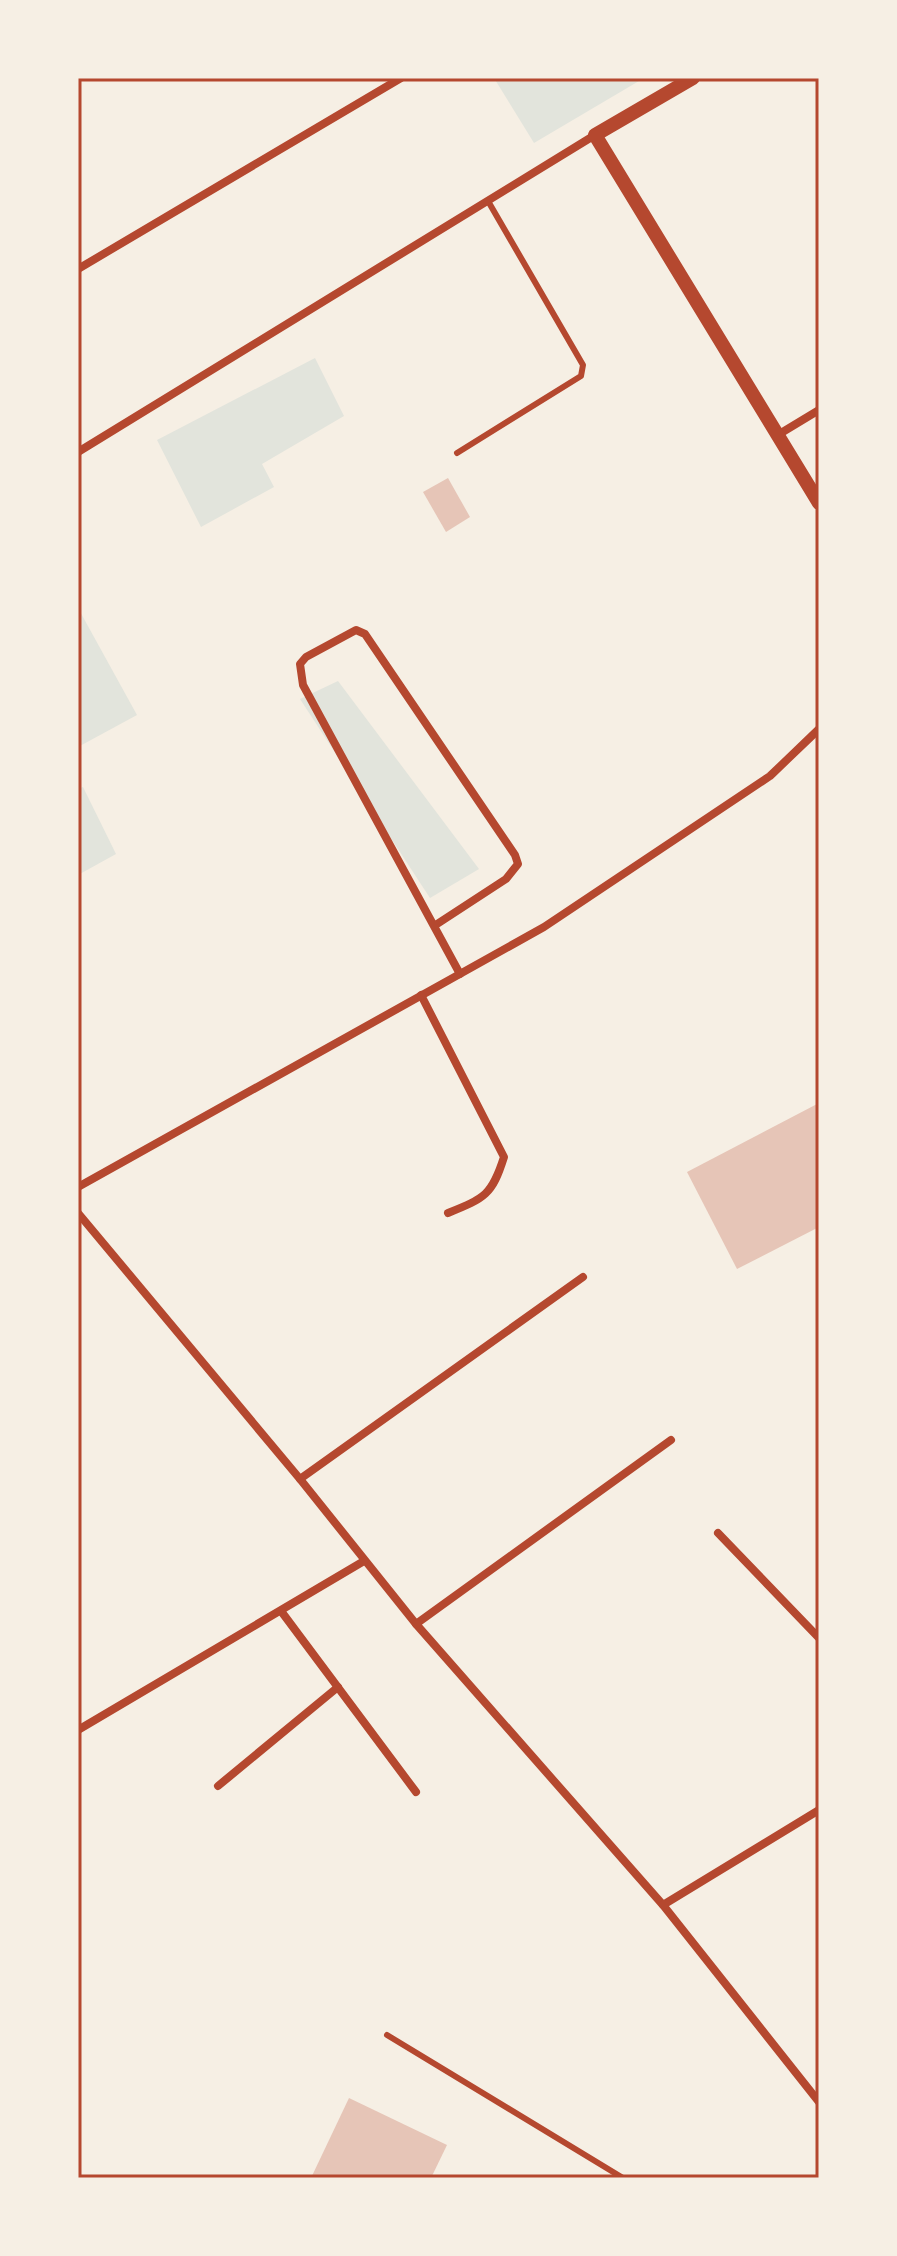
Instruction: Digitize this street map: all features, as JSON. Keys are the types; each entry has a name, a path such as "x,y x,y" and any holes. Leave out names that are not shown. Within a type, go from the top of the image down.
{"street":[{"path":"78,269 401,78"},
{"path":"78,452 693,78"},
{"path":"595,135 819,503"},
{"path":"776,436 819,410"},
{"path":"434,926 506,879 518,864 515,855 365,634 356,630 306,657 300,664 303,685 460,974"},
{"path":"78,1187 544,927 770,776 819,729"},
{"path":"421,995 504,1157 495,1185 477,1201 448,1213"},
{"path":"78,1213 300,1479 416,1624 663,1905 819,2102"},
{"path":"300,1479 583,1277"},
{"path":"416,1624 671,1440"},
{"path":"718,1533 819,1638"},
{"path":"78,1730 364,1561"},
{"path":"281,1611 416,1792"},
{"path":"218,1786 338,1687"},
{"path":"663,1905 819,1810"}],"lane":[{"path":"457,453 581,376 583,365 488,201"},
{"path":"387,2035 623,2178"}],"shaded area":[{"path":"494,78 637,78 639,81 534,143"},
{"path":"315,358 344,416 262,464 274,487 201,527 157,440"},
{"path":"78,608 137,715 78,747"},
{"path":"338,681 479,869 430,898 300,699"},
{"path":"83,787 116,854 78,875 78,789"}],"building":[{"path":"448,478 470,517 446,532 423,492"},
{"path":"819,1103 819,1227 737,1269 687,1172"},
{"path":"349,2098 447,2145 431,2178 311,2178"}]}
